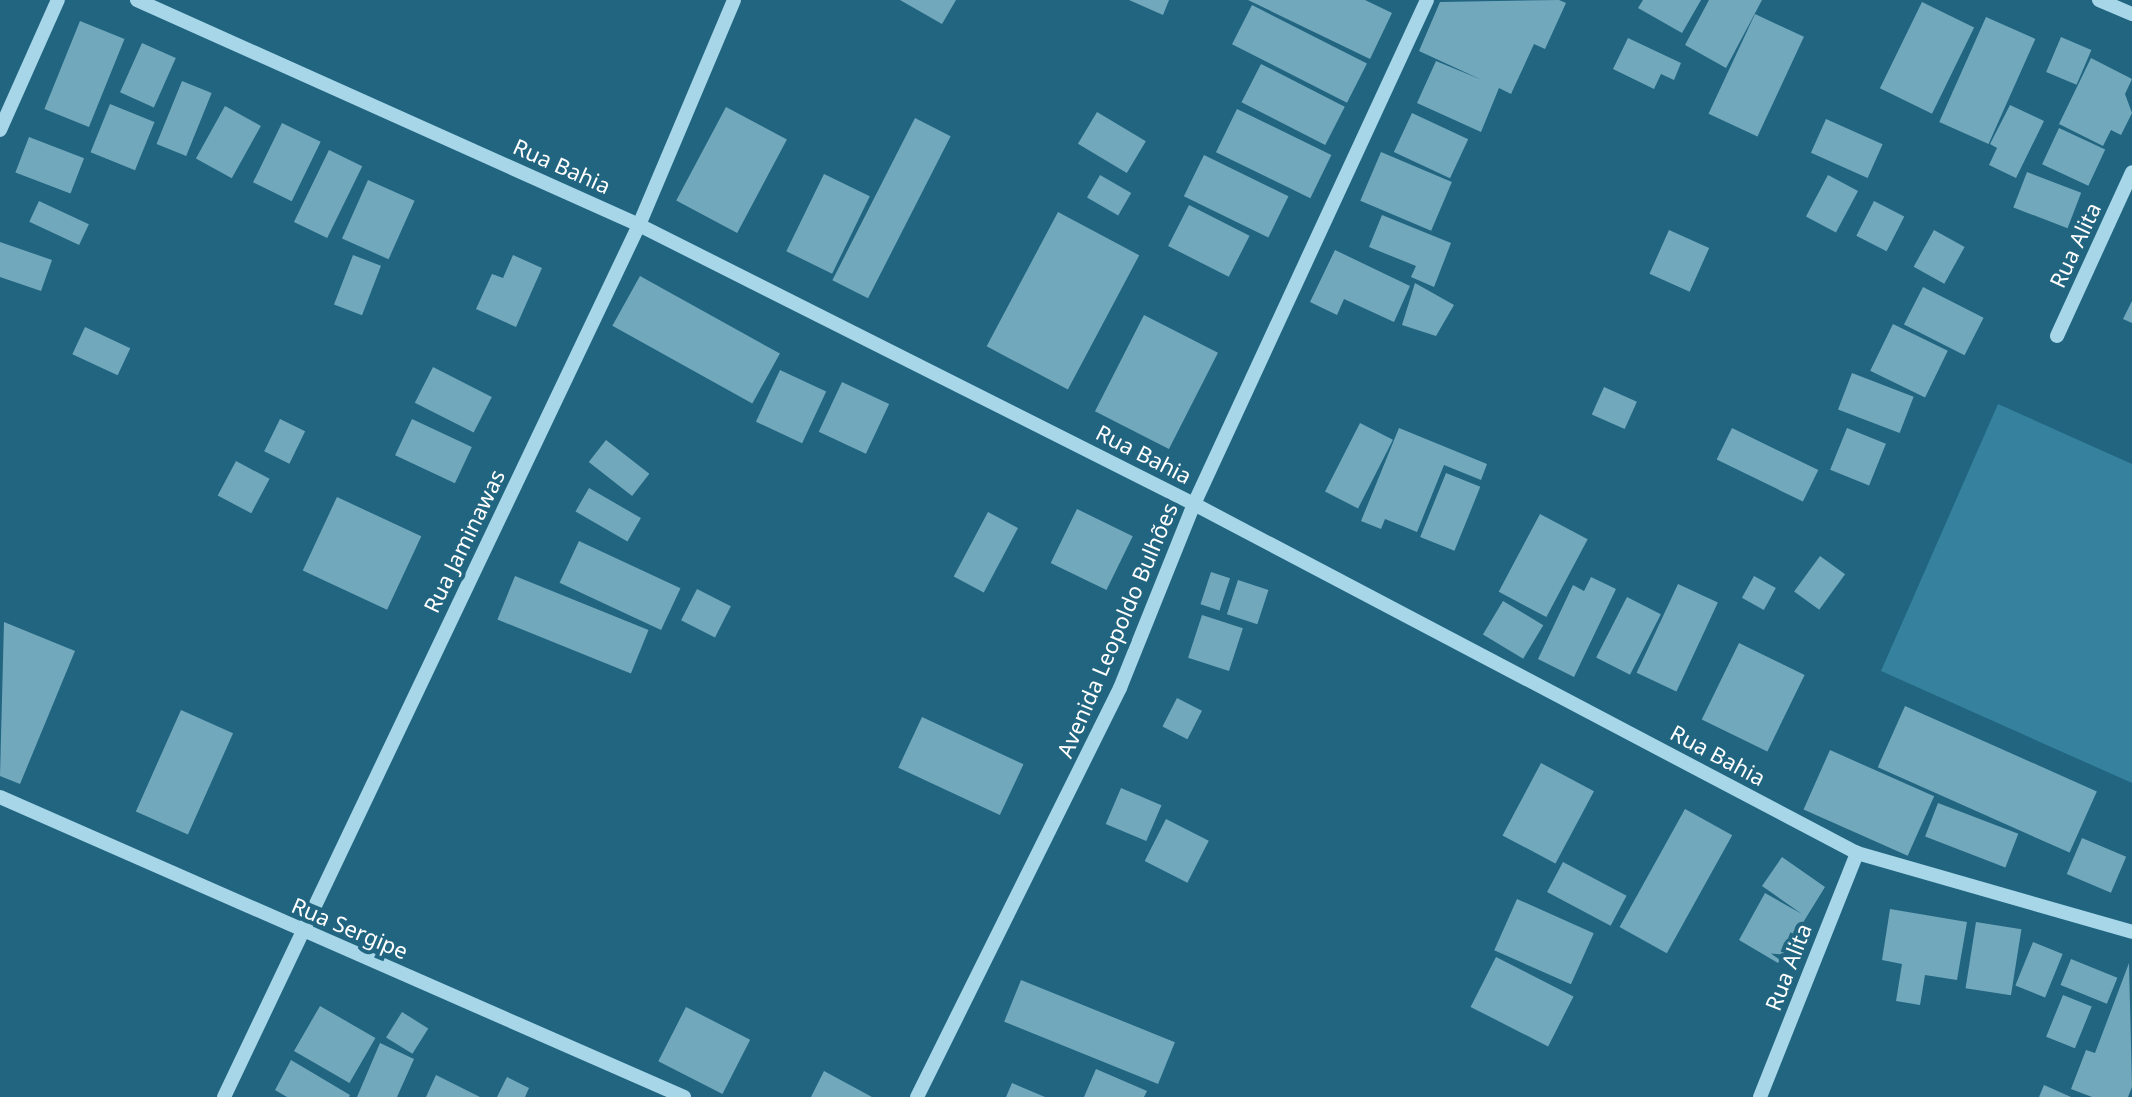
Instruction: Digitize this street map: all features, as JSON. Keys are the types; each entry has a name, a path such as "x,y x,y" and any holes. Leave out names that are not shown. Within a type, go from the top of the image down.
{"street":[{"path":"0,130 58,0"},
{"name":"Rua Bahia","path":"137,0 639,225 1194,504 1857,853 2132,932"},
{"name":"Rua Jaminawas","path":"224,1097 639,225 734,0"},
{"name":"Avenida Leopoldo Bulhões","path":"917,1097 1120,688 1194,504 1427,0"},
{"path":"2099,0 2132,14"},
{"name":"Rua Alita","path":"2057,336 2132,172"},
{"name":"Rua Sergipe","path":"0,797 684,1097"},
{"name":"Rua Alita","path":"1760,1097 1857,853"}],"shaded area":[{"path":"1998,404 2132,464 2132,783 1881,671"}],"building":[{"path":"900,0 956,0 942,24"},
{"path":"1129,0 1169,0 1163,15"},
{"path":"1248,0 1365,0 1392,13 1370,59"},
{"path":"1559,0 1566,3 1545,49 1534,44 1511,94 1499,88 1481,132 1417,103 1436,61 1482,80 1419,51 1440,2"},
{"path":"1643,0 1701,0 1682,33 1638,8"},
{"path":"1709,0 1762,0 1726,68 1685,45"},
{"path":"1922,2 1974,27 1932,114 1880,88"},
{"path":"1252,5 1367,64 1347,103 1232,44"},
{"path":"1755,14 1804,37 1757,137 1709,114"},
{"path":"1986,17 2035,39 1989,144 1939,122"},
{"path":"80,21 125,39 89,127 44,109"},
{"path":"2061,37 2091,50 2077,85 2046,72"},
{"path":"1628,38 1681,63 1674,80 1661,74 1654,89 1613,69"},
{"path":"142,43 176,58 154,107 120,92"},
{"path":"2091,58 2132,79 2125,94 2132,113 2121,135 2111,130 2103,146 2059,124"},
{"path":"1261,64 1345,107 1325,145 1241,102"},
{"path":"182,81 212,93 186,156 157,144"},
{"path":"110,104 155,122 135,170 91,152"},
{"path":"2010,105 2044,121 2016,178 1989,165 1997,148 1990,144"},
{"path":"225,106 261,126 232,178 196,158"},
{"path":"726,107 787,139 737,233 676,201"},
{"path":"1237,109 1331,155 1310,198 1216,152"},
{"path":"1097,112 1146,141 1127,173 1078,144"},
{"path":"1412,113 1468,139 1450,178 1394,152"},
{"path":"915,118 951,136 868,298 832,280"},
{"path":"1826,119 1883,144 1868,178 1811,153"},
{"path":"282,123 321,142 292,201 253,182"},
{"path":"2059,128 2105,150 2088,186 2042,164"},
{"path":"29,137 84,158 70,194 15,172"},
{"path":"329,150 362,166 327,238 294,222"},
{"path":"1381,152 1452,182 1431,231 1360,201"},
{"path":"1204,155 1288,196 1268,238 1184,196"},
{"path":"2027,172 2081,193 2068,228 2013,207"},
{"path":"824,174 870,196 832,274 786,251"},
{"path":"1100,175 1131,193 1118,216 1087,198"},
{"path":"1828,175 1858,191 1836,232 1806,216"},
{"path":"368,180 415,201 389,259 342,238"},
{"path":"39,201 89,224 79,245 29,222"},
{"path":"1874,201 1904,216 1887,251 1856,236"},
{"path":"1189,205 1250,236 1229,277 1168,246"},
{"path":"1058,212 1139,255 1068,389 987,346"},
{"path":"1382,215 1451,243 1434,287 1411,277 1416,266 1369,247"},
{"path":"1669,230 1709,248 1690,292 1649,274"},
{"path":"1934,230 1965,247 1944,284 1914,267"},
{"path":"0,242 52,260 41,291 0,277"},
{"path":"1335,250 1410,286 1394,322 1344,299 1337,315 1310,302"},
{"path":"353,255 381,266 362,315 334,304"},
{"path":"513,255 542,268 516,327 476,309 492,274 503,278"},
{"path":"640,276 780,354 752,403 612,326"},
{"path":"1415,283 1454,305 1436,336 1402,325"},
{"path":"1923,287 1984,318 1965,355 1904,324"},
{"path":"2132,301 2132,323 2123,319"},
{"path":"1144,315 1218,353 1169,449 1095,411"},
{"path":"1893,324 1948,351 1925,397 1870,371"},
{"path":"85,327 130,348 118,375 72,354"},
{"path":"433,367 492,397 474,433 415,403"},
{"path":"780,370 826,392 802,443 756,422"},
{"path":"1852,373 1914,397 1900,433 1838,409"},
{"path":"842,382 889,404 866,454 819,432"},
{"path":"1604,387 1637,402 1625,429 1592,414"},
{"path":"280,419 305,431 289,464 264,451"},
{"path":"412,419 472,447 455,483 395,455"},
{"path":"1360,423 1393,440 1358,508 1325,492"},
{"path":"1399,428 1487,464 1481,480 1444,465 1417,532 1385,519 1381,529 1361,521"},
{"path":"1732,428 1818,470 1803,502 1717,459"},
{"path":"1847,428 1886,444 1869,485 1830,470"},
{"path":"606,440 649,474 632,496 589,462"},
{"path":"236,461 270,479 251,513 218,495"},
{"path":"1446,473 1480,487 1454,551 1420,537"},
{"path":"589,488 641,518 627,541 576,511"},
{"path":"337,497 421,536 387,610 303,570"},
{"path":"1077,509 1133,536 1106,590 1051,563"},
{"path":"988,512 1018,528 984,592 954,576"},
{"path":"1540,514 1588,539 1546,617 1499,592"},
{"path":"579,541 681,588 661,630 560,583"},
{"path":"1820,556 1845,574 1819,610 1794,592"},
{"path":"1211,572 1230,578 1220,611 1200,604"},
{"path":"515,576 649,630 631,674 497,620"},
{"path":"1754,576 1776,588 1764,610 1742,598"},
{"path":"1591,577 1616,589 1574,677 1538,659 1573,585 1584,591"},
{"path":"1238,580 1268,590 1257,624 1227,614"},
{"path":"1678,584 1718,603 1676,691 1637,673"},
{"path":"697,589 731,606 715,637 681,620"},
{"path":"1627,597 1661,614 1630,675 1596,658"},
{"path":"1503,601 1543,625 1523,659 1483,634"},
{"path":"1202,615 1243,628 1229,671 1188,658"},
{"path":"4,622 75,651 20,784 0,776"},
{"path":"1739,643 1805,675 1767,751 1702,719"},
{"path":"1177,698 1202,711 1187,739 1162,727"},
{"path":"1905,706 2097,791 2070,853 1878,767"},
{"path":"181,710 233,733 188,835 136,811"},
{"path":"922,717 1024,764 1000,815 898,768"},
{"path":"1830,750 1934,796 1908,856 1804,809"},
{"path":"1541,763 1594,791 1555,864 1503,835"},
{"path":"1121,788 1162,805 1146,841 1106,824"},
{"path":"1938,803 2018,834 2005,867 1925,837"},
{"path":"1685,809 1732,835 1667,953 1620,927"},
{"path":"1166,819 1209,841 1187,883 1145,861"},
{"path":"2082,838 2126,857 2111,893 2067,874"},
{"path":"1782,857 1825,887 1778,963 1739,940 1765,893 1802,914 1762,886"},
{"path":"1563,862 1627,896 1611,926 1547,892"},
{"path":"1517,899 1594,933 1571,984 1494,950"},
{"path":"1890,909 1967,922 1957,980 1925,975 1920,1005 1896,1001 1902,964 1882,960"},
{"path":"1976,922 2021,929 2011,995 1966,988"},
{"path":"2033,942 2063,954 2045,998 2015,986"},
{"path":"1496,957 1574,996 1548,1046 1471,1007"},
{"path":"2071,959 2117,978 2107,1004 2061,985"},
{"path":"2129,963 2132,1087 2128,1097 2092,1097 2071,1089 2086,1050 2095,1053"},
{"path":"1021,980 1175,1042 1158,1084 1004,1022"},
{"path":"2063,995 2092,1007 2075,1048 2046,1037"},
{"path":"320,1006 375,1038 349,1083 294,1051"},
{"path":"686,1007 750,1040 722,1094 658,1061"},
{"path":"402,1012 428,1028 412,1054 386,1037"},
{"path":"380,1043 414,1059 397,1097 357,1097"},
{"path":"291,1060 349,1097 287,1097 275,1090"},
{"path":"1096,1069 1147,1091 1144,1097 1084,1097"},
{"path":"824,1071 872,1097 811,1097"},
{"path":"436,1075 480,1097 426,1097"},
{"path":"507,1077 529,1088 525,1097 497,1097"},
{"path":"1012,1083 1045,1097 1006,1097"},
{"path":"2044,1085 2071,1097 2039,1097"}]}
